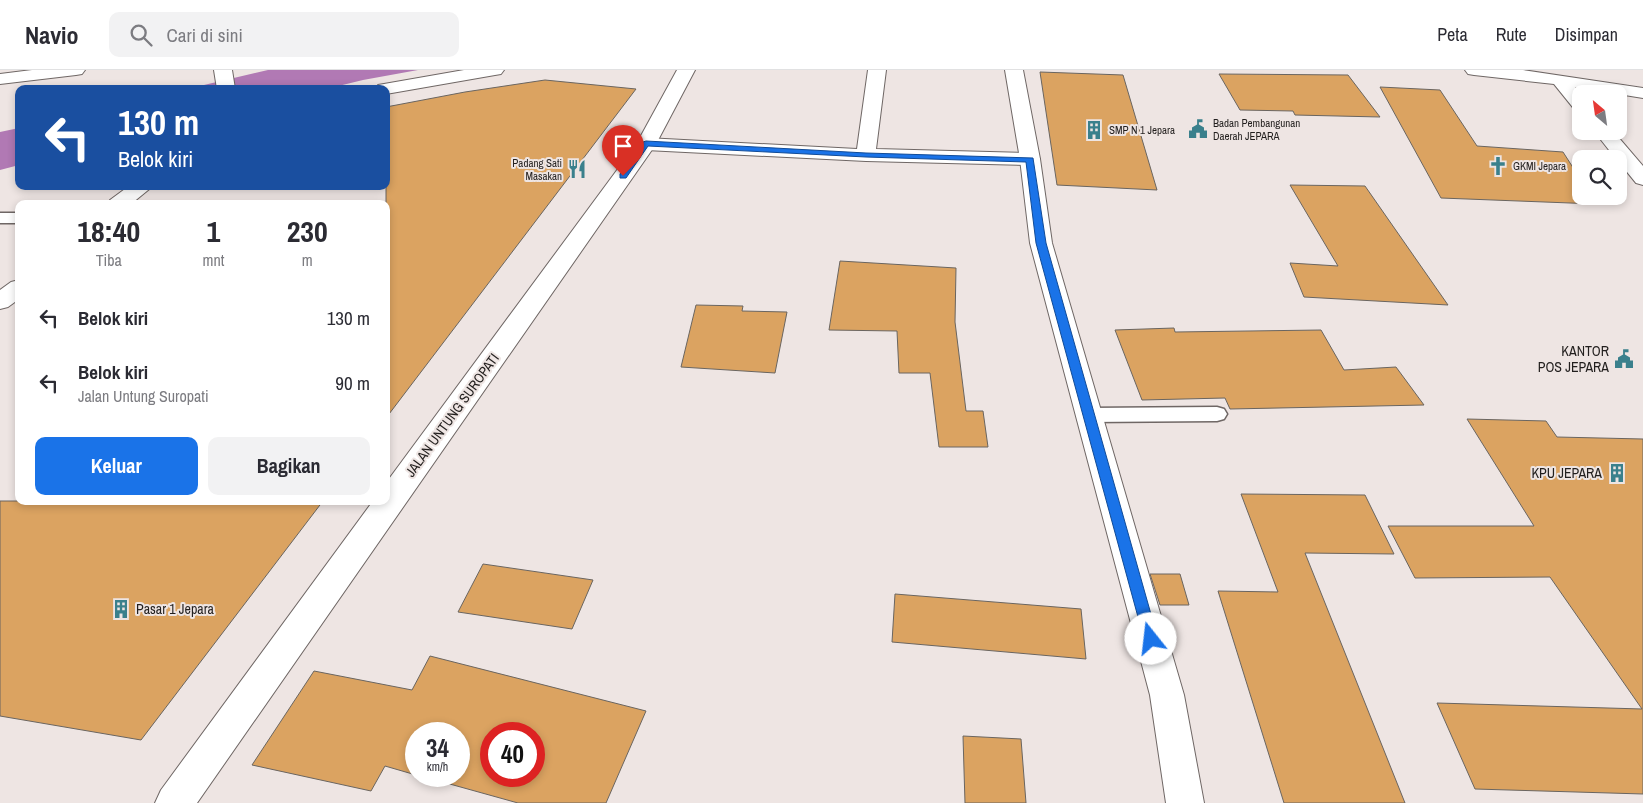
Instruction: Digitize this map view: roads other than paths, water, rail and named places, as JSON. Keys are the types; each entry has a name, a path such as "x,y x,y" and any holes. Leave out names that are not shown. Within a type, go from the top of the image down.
{"street":[{"path":"0,79 76,70"},
{"path":"390,88 495,70"},
{"name":"JALAN UNTUNG SUROPATI","path":"390,501 646,144 686,70"},
{"path":"866,155 876,70"},
{"path":"1014,70 1030,159 1041,243 1167,695 1185,803"},
{"path":"1474,70 1559,75 1643,93"},
{"path":"1559,75 1572,93"},
{"path":"1614,140 1634,155 1643,179"},
{"path":"646,144 866,155 1030,159"},
{"path":"124,200 137,190"},
{"name":"JALAN UNTUNG SUROPATI","path":"174,803 387,505"}],"lane":[{"path":"0,218 15,218"},
{"path":"1088,415 1217,414"}],"place":[{"name":"Badan Pembangunan Daerah JEPARA","path":"1198,129"},
{"name":"SMP N 1 Jepara","path":"1094,130"},
{"name":"GKMI Jepara","path":"1498,166"},
{"name":"Padang Sati Masakan","path":"577,169"},
{"name":"KANTOR POS JEPARA","path":"1624,359"},
{"name":"KPU JEPARA","path":"1617,473"},
{"name":"Pasar 1 Jepara","path":"121,609"}]}
